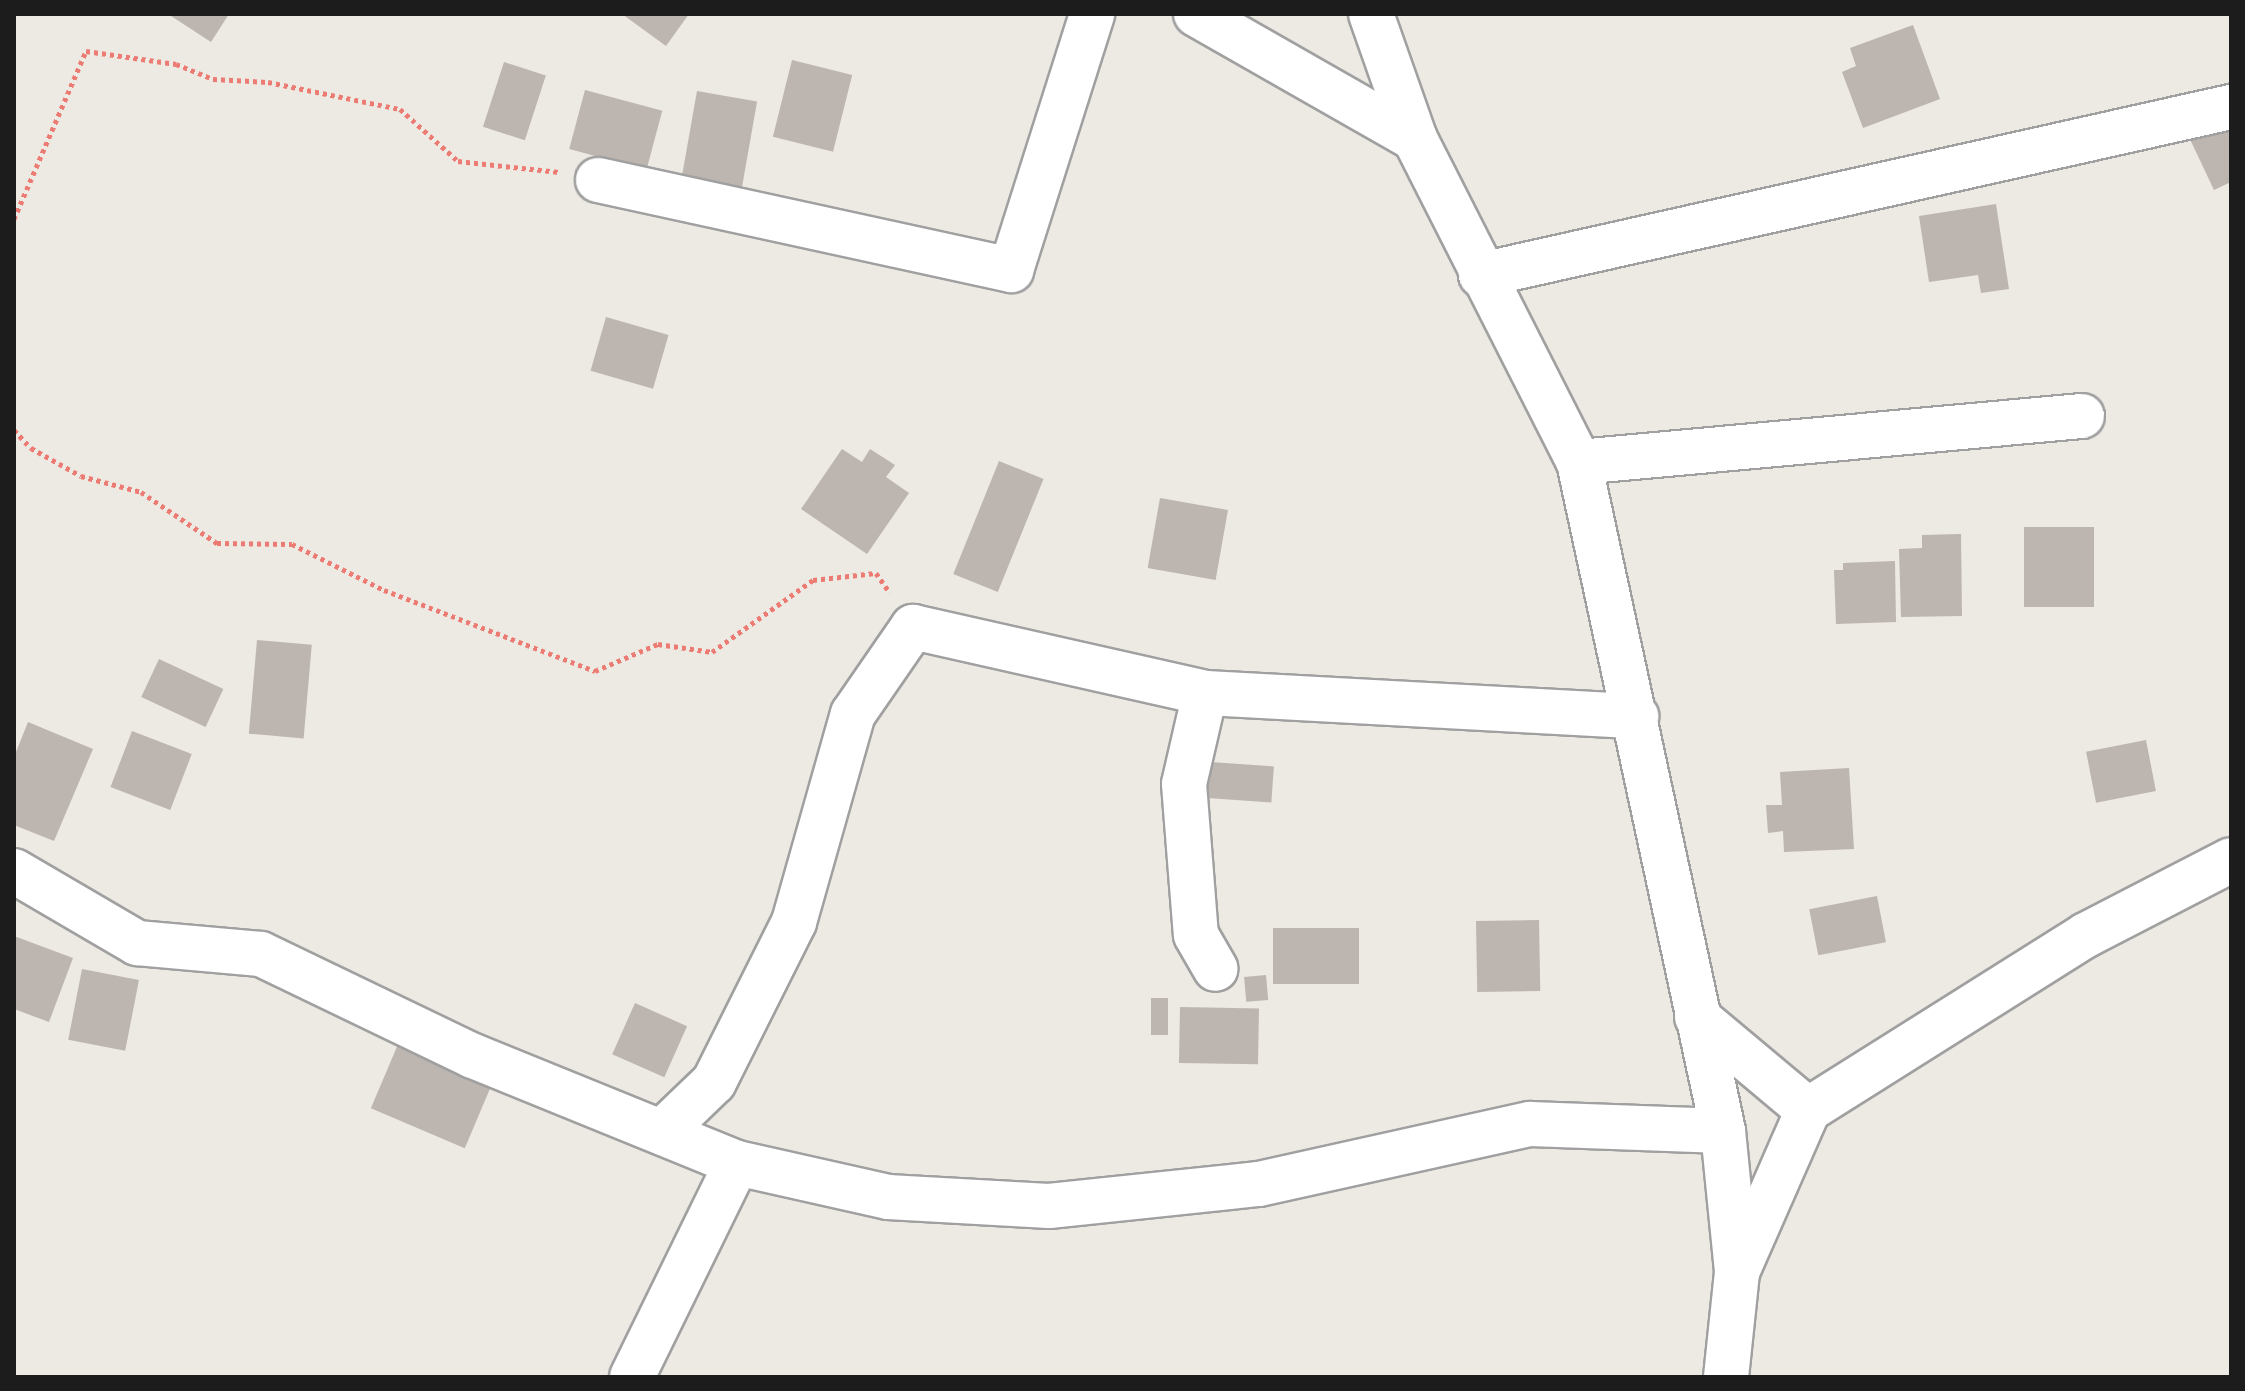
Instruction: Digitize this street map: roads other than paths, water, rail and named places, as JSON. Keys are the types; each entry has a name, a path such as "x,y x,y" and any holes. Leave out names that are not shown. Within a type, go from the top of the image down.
{"street":[{"path":"598,180 1011,270 1092,14"},
{"path":"1196,14 1415,139"},
{"path":"1371,14 1415,139 1481,275 1579,462 1723,1131 1737,1272 1726,1377"},
{"path":"1481,275 2231,107"},
{"path":"1579,462 2082,416"},
{"path":"664,1130 714,1082 787,935 853,714 913,627 1205,693 1636,716"},
{"path":"1205,693 1184,784 1196,935 1216,969"},
{"path":"1737,1272 1808,1110 2086,935 2231,860"},
{"path":"14,871 137,943 261,954 473,1056 664,1130 737,1163 888,1197 1049,1206 1259,1184 1530,1124 1723,1131"},
{"path":"1697,1017 1808,1110"},
{"path":"632,1377 737,1163"}]}
